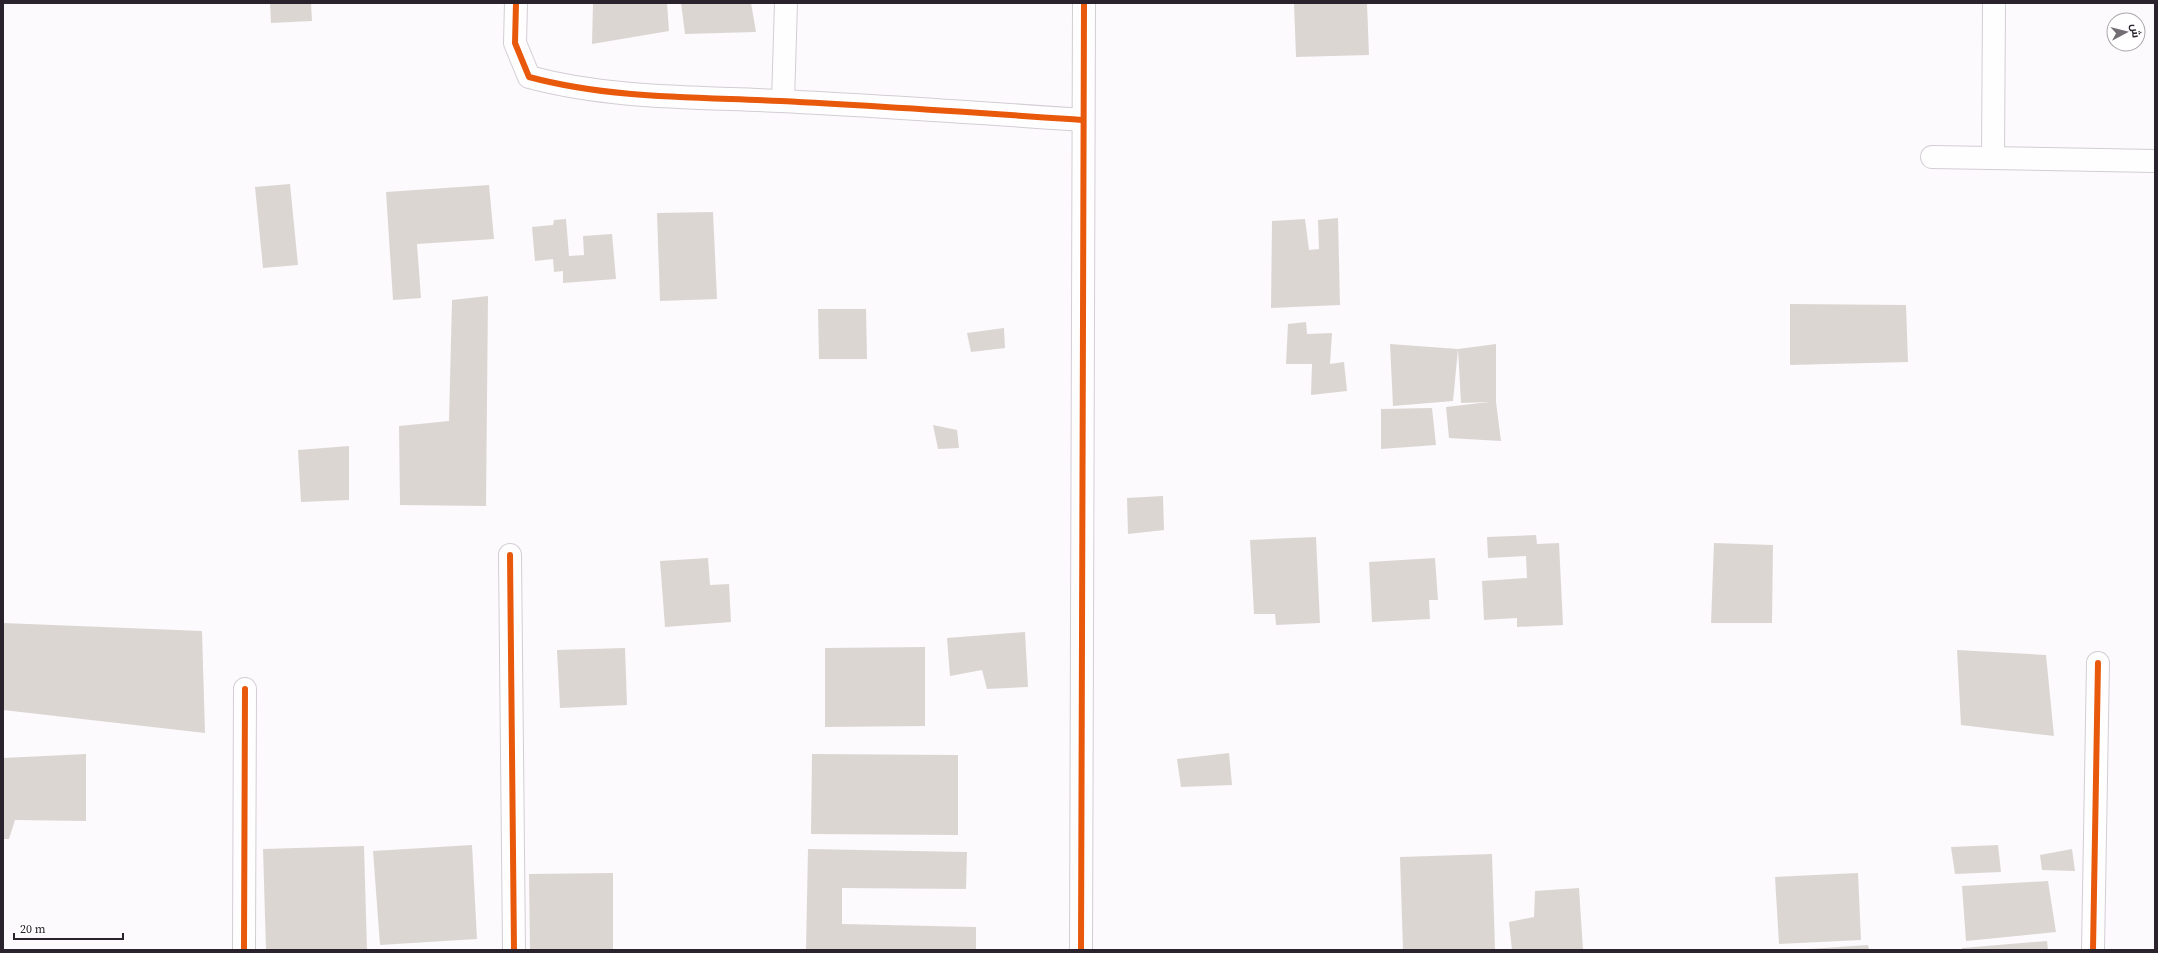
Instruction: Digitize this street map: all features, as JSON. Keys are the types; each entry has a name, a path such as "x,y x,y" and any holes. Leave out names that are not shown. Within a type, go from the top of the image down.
{"street":[{"path":"516,3 515,43 529,77 562,86 628,94 783,101 1083,120"},
{"path":"783,101 786,3"},
{"path":"1081,950 1084,3"},
{"path":"1993,158 1994,3"},
{"path":"1932,157 2155,160"},
{"path":"510,555 514,950"},
{"path":"2093,950 2098,663"},
{"path":"244,950 245,689"}],"building":[{"path":"270,3 311,3 312,21 271,23"},
{"path":"593,3 667,3 669,31 592,44"},
{"path":"681,3 751,3 756,32 685,34"},
{"path":"1294,3 1367,3 1369,55 1296,57"},
{"path":"290,184 298,265 263,268 255,187"},
{"path":"489,185 494,239 417,244 421,298 393,300 386,192"},
{"path":"713,212 717,299 660,301 657,213"},
{"path":"1338,218 1340,305 1271,308 1272,221 1305,219 1309,250 1319,249 1318,220"},
{"path":"566,219 569,256 584,255 583,236 612,234 616,279 563,283 563,271 554,272 553,259 535,261 532,227 553,225 554,220"},
{"path":"488,296 486,506 400,505 399,426 449,421 452,300"},
{"path":"1790,304 1906,305 1908,362 1790,365"},
{"path":"818,309 866,309 867,359 819,359"},
{"path":"1306,322 1307,334 1332,333 1330,364 1344,362 1347,391 1311,395 1312,364 1286,364 1288,324"},
{"path":"1004,328 1005,348 971,352 967,333"},
{"path":"1390,344 1458,349 1453,401 1393,406"},
{"path":"1496,344 1496,402 1501,441 1449,438 1446,407 1489,402 1461,403 1458,349"},
{"path":"1432,408 1436,445 1381,449 1381,409"},
{"path":"933,425 957,430 959,448 938,449"},
{"path":"349,446 349,500 301,502 298,450"},
{"path":"1163,496 1164,530 1128,534 1127,498"},
{"path":"1536,535 1537,544 1559,543 1563,625 1517,627 1517,618 1484,620 1482,581 1527,578 1526,556 1488,558 1487,537"},
{"path":"1316,537 1320,623 1276,625 1275,614 1254,614 1250,540"},
{"path":"1714,543 1773,545 1772,623 1711,623"},
{"path":"708,558 710,585 729,584 731,622 665,627 660,561"},
{"path":"1435,558 1438,600 1429,600 1430,619 1372,622 1369,562"},
{"path":"3,623 202,631 205,733 3,710"},
{"path":"1025,632 1028,687 987,689 982,670 950,676 947,638"},
{"path":"925,647 925,726 825,727 825,648"},
{"path":"625,648 627,705 560,708 557,650"},
{"path":"1957,650 2046,655 2054,736 1961,725"},
{"path":"1229,753 1232,785 1181,787 1177,759"},
{"path":"86,754 86,821 15,820 9,839 3,839 3,758"},
{"path":"812,754 958,755 958,835 811,834"},
{"path":"472,845 477,939 380,945 373,851"},
{"path":"1998,845 2001,872 1955,874 1951,847"},
{"path":"364,846 367,950 266,950 263,849"},
{"path":"808,849 967,852 966,889 842,888 842,924 976,927 976,950 806,950"},
{"path":"2072,849 2075,871 2042,870 2040,855"},
{"path":"1492,854 1495,950 1403,950 1400,857"},
{"path":"613,873 613,950 530,950 529,874"},
{"path":"1858,873 1861,940 1779,944 1775,877"},
{"path":"2048,881 2056,932 1966,941 1962,886"},
{"path":"1579,888 1583,950 1512,950 1509,922 1534,917 1535,891"},
{"path":"2047,941 2048,950 1962,950 1962,948"},
{"path":"1868,945 1869,950 1809,950 1809,949"}],"cycle path":[{"path":"516,3 515,43 529,77 560,84 654,96 857,105 1083,120"},
{"path":"1081,950 1084,3"},
{"path":"510,555 514,950"},
{"path":"2093,950 2098,663"},
{"path":"244,950 245,689"}]}
